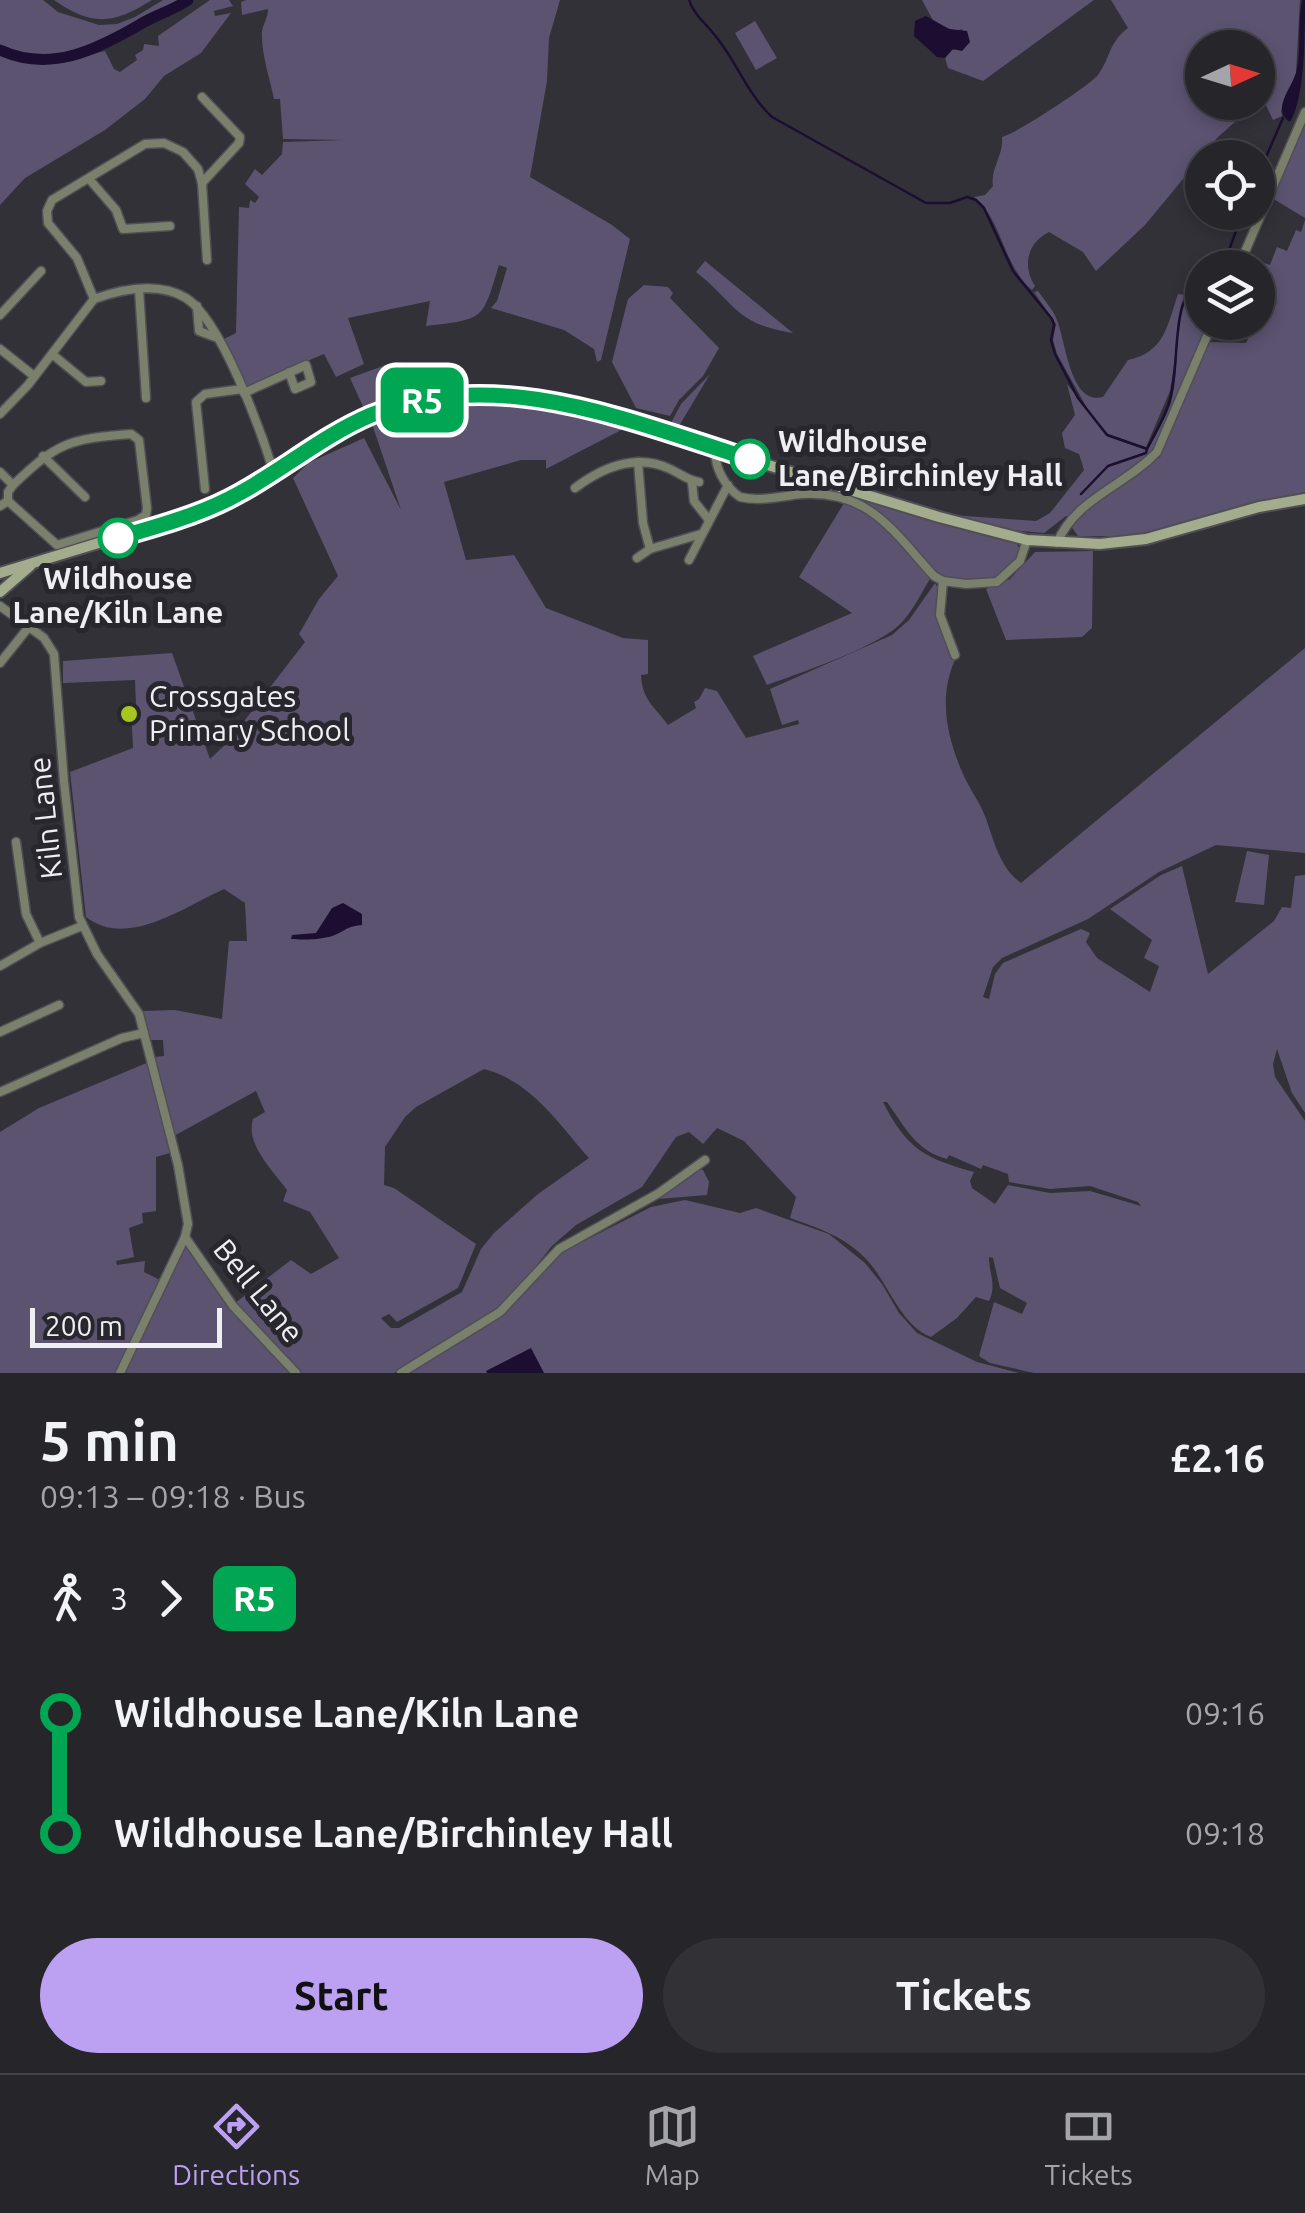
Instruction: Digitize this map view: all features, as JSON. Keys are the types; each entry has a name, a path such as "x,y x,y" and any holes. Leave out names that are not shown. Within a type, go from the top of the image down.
{"main road":[{"path":"0,573 208,510 370,416 407,403 473,393 573,406 939,517 1028,540 1146,540 1305,499"},
{"path":"0,592 30,566"}],"street":[{"path":"199,110 204,100 240,137 239,144 202,183"},
{"path":"1246,250 1305,112"},
{"path":"94,299 77,258 47,218 52,200 146,144 164,143 192,160 202,183 207,260"},
{"path":"90,180 116,210 123,229"},
{"path":"111,230 170,226"},
{"path":"0,314 41,271"},
{"path":"140,289 146,398"},
{"path":"0,414 94,299 140,289 168,290 197,306 215,336 243,391 274,472"},
{"path":"1056,543 1065,523 1103,491 1145,465 1156,452 1205,340"},
{"path":"0,348 34,376"},
{"path":"52,354 86,382 101,381"},
{"path":"204,489 196,402 205,394 243,391 289,372"},
{"path":"136,435 146,515 57,544 4,503 8,492 43,456 74,440 136,435"},
{"path":"716,448 714,458 728,485 740,497 750,500 828,494 861,504 886,522 943,582 997,582 1020,561 1028,540"},
{"path":"43,456 86,496"},
{"path":"574,488 602,470 638,462 657,464 695,482 694,501 709,520"},
{"path":"638,462 643,522 650,550"},
{"path":"0,472 13,486"},
{"path":"688,560 728,485"},
{"path":"638,558 650,550 701,534"},
{"path":"943,582 940,614 955,655"},
{"name":"Kiln Lane","path":"0,606 48,642 54,654 82,926 97,954 137,1008 178,1165 188,1224 185,1237"},
{"path":"0,663 28,628"},
{"path":"15,845 26,914 40,943"},
{"path":"0,966 40,943 82,926"},
{"path":"0,1032 58,1005"},
{"path":"0,1092 122,1038 144,1033"},
{"path":"401,1373 500,1312 559,1249 659,1194 705,1160"},
{"path":"120,1373 185,1237"},
{"name":"Bell Lane","path":"185,1237 233,1306 296,1373"}],"shaded area":[{"path":"0,0 43,0 58,12 99,25 135,17 163,0 185,0 95,46 49,57 25,55 0,46"},
{"path":"54,0 152,0 126,14 103,19 80,15"},
{"path":"210,0 229,0 233,6 214,11 215,16 231,13 201,53 164,76 145,99 105,130 25,178 0,205 0,54 40,64 105,51 114,69 120,72 137,60 135,55 143,50 144,44 159,46 158,36"},
{"path":"560,0 549,38 547,81 530,177 630,239 601,360 597,362 594,349 564,330 491,308 507,268 499,265 484,307 471,318 426,326 430,301 348,318 364,364 336,377 324,354 246,387 222,340 236,333 239,207 249,208 250,200 255,203 259,197 245,184 255,169 262,175 282,154 283,142 344,140 283,139 280,99 274,99 263,49 262,32 268,9 242,15 241,2"},
{"path":"922,0 1094,0 983,81 948,68 945,58 950,50 964,49 962,29 956,31 935,24"},
{"path":"1111,0 1300,0 1296,73 1282,116 1275,119 1275,30 1185,30 1185,120 1237,120 1215,140 1185,140 1185,177 1145,225 1096,271 1083,252 1049,232 1042,237 1029,256 1035,286 1032,290 1015,268 991,217 974,197 985,195 993,186 1002,137 1052,109 1098,75 1117,39 1128,28"},
{"path":"1302,0 1303,65 1299,98 1290,122 1282,105 1298,64"},
{"path":"926,16 949,29 967,31 970,42 962,51 953,49 945,58 937,57 914,36 915,21"},
{"path":"755,21 777,58 756,70 735,33"},
{"path":"1305,119 1305,218 1275,200 1275,191"},
{"path":"1305,220 1305,492 1255,502 1160,530 1123,536 1078,536 1070,525 1073,520 1160,457 1208,342 1275,340 1275,252 1277,247 1287,251 1296,230 1301,232"},
{"path":"705,261 793,333 758,324 737,310 696,272"},
{"path":"644,285 668,287 673,293 670,298 719,348 703,376 679,400 670,416 636,408 612,362 628,299"},
{"path":"1038,291 1050,307 1056,318 1076,381 1092,397 1103,397 1128,360 1157,344 1178,294 1185,295 1170,391 1146,447 1108,434 1088,410 1057,354 1053,340 1056,324 1034,292"},
{"path":"1184,302 1185,340 1204,340 1156,450 1044,533 1009,530 951,515 1036,521 1050,513 1084,470 1079,454 1065,448 1062,433 1075,415 1067,384 1107,435 1146,449 1146,453 1171,403"},
{"path":"394,362 416,364 462,379 460,389 426,393 365,411 350,378"},
{"path":"710,374 679,426 671,423 681,404"},
{"path":"464,398 550,407 629,426 546,469 546,460 521,460 444,482 466,560 514,555 546,608 623,638 648,640 648,674 641,675 642,684 650,703 668,725 696,708 694,702 705,688 717,691 746,738 799,724 798,720 782,725 770,689 892,635 909,620 935,583 941,594 938,615 955,660 946,703 953,746 1002,861 1021,883 1305,648 1305,853 1216,845 1159,872 1088,919 1002,958 993,967 983,997 989,999 995,974 1003,963 1081,929 1090,933 1086,942 1097,958 1150,992 1159,966 1144,958 1152,940 1110,909 1161,875 1182,866 1208,974 1274,921 1282,907 1291,908 1295,876 1305,875 1305,1113 1292,1093 1277,1049 1273,1064 1275,1077 1305,1121 1305,1373 1034,1373 990,1363 979,1356 994,1302 1022,1314 1027,1303 1000,1288 993,1258 989,1257 993,1285 989,1301 976,1297 957,1318 931,1337 911,1323 858,1251 830,1234 790,1218 796,1197 744,1141 717,1128 703,1144 689,1132 676,1137 642,1187 576,1225 552,1246 501,1310 394,1373 301,1373 235,1303 291,1260 311,1274 339,1258 310,1212 283,1201 287,1190 253,1138 253,1119 265,1112 256,1091 172,1137 154,1057 164,1056 163,1040 150,1040 143,1011 175,1010 222,1019 229,941 247,941 245,903 224,889 137,927 102,926 86,917 70,772 133,748 131,707 136,706 135,680 63,683 63,661 172,653 210,759 228,742 305,642 299,634 338,576 293,478 308,463 364,438 401,510 371,421 407,407","holes":["484,1069 530,1093 589,1158 538,1194 494,1233 481,1249 462,1292 399,1328 391,1328 381,1318 389,1314 397,1322 458,1288 476,1244 384,1185 385,1147 416,1107","883,1102 887,1102 919,1144 936,1155 947,1159 949,1155 981,1169 983,1165 1008,1174 1009,1182 1050,1189 1090,1186 1141,1206 1090,1191 1050,1193 1008,1185 995,1204 972,1188 974,1172 942,1162 909,1141"]},
{"path":"868,500 1016,543 1022,552 998,579 968,581 939,576 887,520 866,504"},
{"path":"844,503 883,523 930,579 908,615 887,634 836,659 767,685 753,656 852,613 799,577"},
{"path":"1093,551 1092,628 1082,637 1006,640 986,589 1010,579 1035,552"},
{"path":"1247,851 1269,855 1264,905 1235,902"},
{"path":"343,903 362,914 362,925 326,937 291,939 292,935 316,933 332,908"},
{"path":"149,1062 170,1153 156,1157 156,1211 142,1213 143,1223 129,1228 134,1257 116,1261 117,1265 145,1261 144,1272 160,1280 116,1373 0,1373 0,1132 39,1108"},
{"path":"697,1169 703,1170 709,1182 707,1195 658,1199"},
{"path":"685,1200 740,1213 756,1208 829,1234 865,1263 917,1333 977,1362 1019,1373 406,1373 509,1308 558,1254 651,1207"},
{"path":"186,1246 229,1305 292,1373 123,1373"},
{"path":"531,1348 544,1373 487,1373 486,1371"}],"waterway":[{"path":"0,50 37,59 72,56 106,43 188,0"},
{"path":"689,0 772,117 926,203 950,203 967,197 984,208 1013,271 1052,319 1055,354 1078,398 1107,435 1147,449 1170,399 1185,299"},
{"path":"1273,140 1283,118"},
{"path":"1229,250 1236,230"},
{"path":"1081,494 1108,466 1146,453 1147,449"}],"bus line":[{"name":"R5","path":"118,538 208,510 370,416 407,403 445,396 473,393 573,406 750,459"}],"place":[{"name":"Wildhouse Lane/Birchinley Hall","path":"750,459"},
{"name":"Wildhouse Lane/Kiln Lane","path":"118,538"},
{"name":"Crossgates Primary School","path":"129,714"}]}
